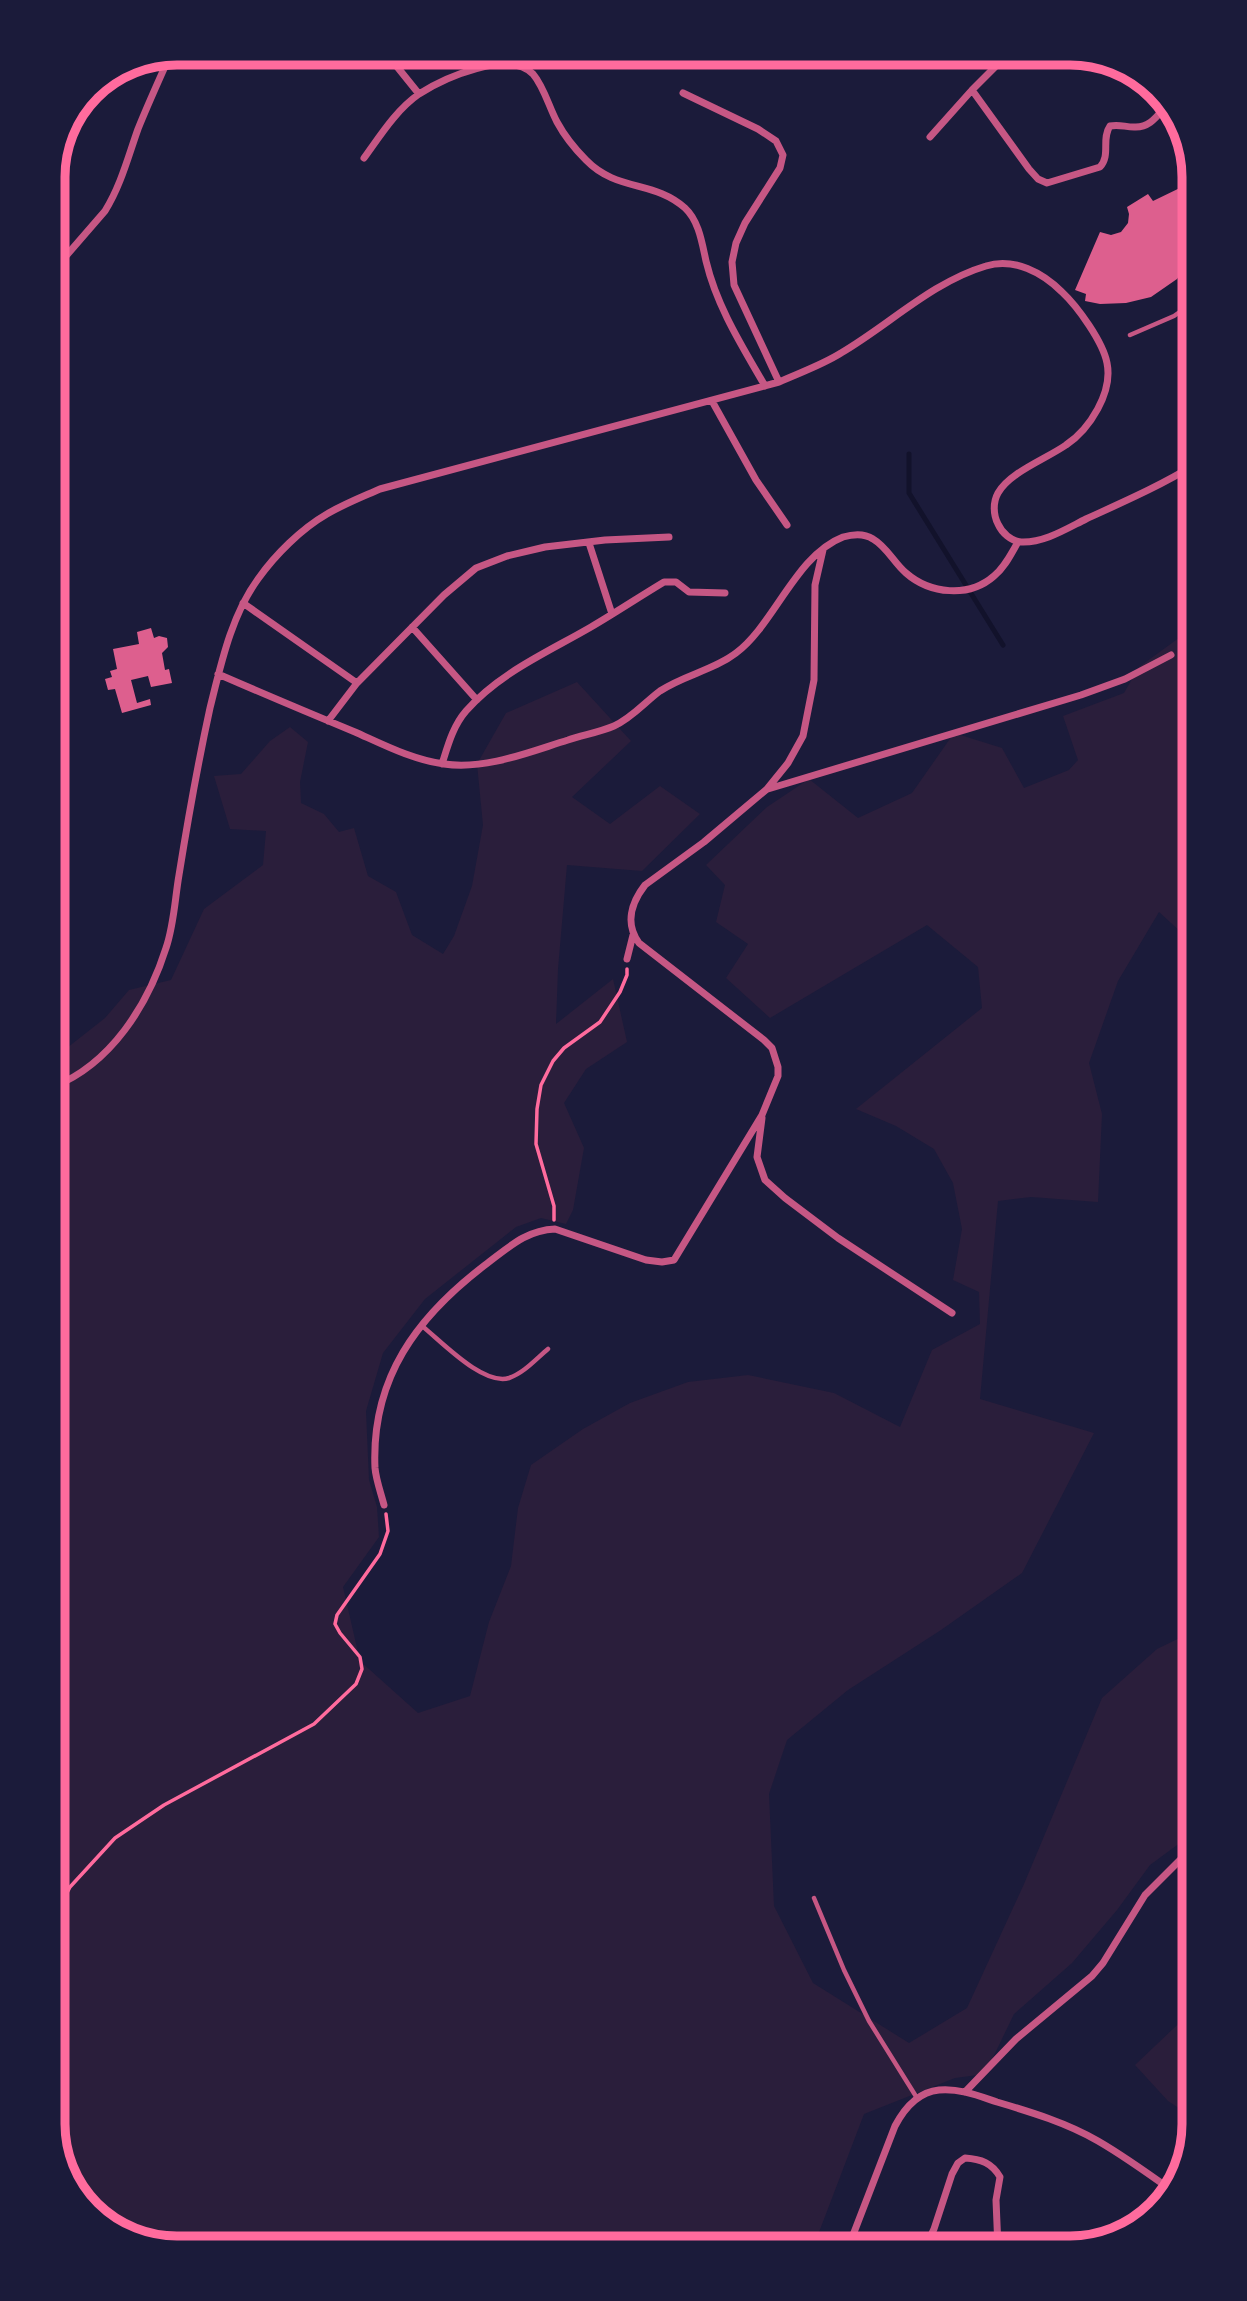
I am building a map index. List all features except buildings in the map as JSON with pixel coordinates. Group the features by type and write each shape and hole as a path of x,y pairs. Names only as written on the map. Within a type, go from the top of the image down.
{"street":[{"path":"400,65 419,94"},
{"path":"363,158 396,116 419,94 490,65"},
{"path":"515,65 523,66 534,75 565,134 598,173 653,190 672,198 687,210 696,224 715,293 765,386"},
{"path":"930,137 997,65"},
{"path":"65,257 105,211 111,200 167,66"},
{"path":"972,90 1029,169 1038,179 1047,183 1100,167 1106,155 1105,135 1110,127 1144,126 1161,112"},
{"path":"683,93 758,129 776,141 783,155 780,168 745,223 736,243 732,262 734,285 779,382"},
{"path":"65,1080 90,1066 111,1048 149,992 167,946 197,764 229,637 243,603 258,579 325,514 380,489 779,382 841,354 941,287 994,264 1016,265 1038,273 1065,294 1105,356 1108,374 1104,396 1080,433 1064,447 1015,475 996,495 994,506 1002,532 1018,542 1034,541 1130,499 1182,472"},
{"path":"712,401 756,480 787,525"},
{"path":"218,674 417,759 458,766 494,762 614,726 670,685 737,653 794,580 835,541 860,534 871,537 880,543 905,573 922,585 955,592 992,578 1005,564 1018,542"},
{"path":"328,721 356,683 444,595 476,568 507,556 545,547 605,540 669,537"},
{"path":"589,543 612,614"},
{"path":"627,959 633,935 630,917 638,894 645,885 741,814 767,789 788,763 803,736 814,680 815,578 823,550"},
{"path":"442,764 451,736 465,712 520,667 664,582 676,582 689,592 725,593"},
{"path":"243,603 356,683"},
{"path":"412,627 477,700"},
{"path":"767,789 1081,695 1125,679 1171,655"},
{"path":"384,1505 375,1470 382,1403 398,1358 422,1325 456,1287 531,1232 540,1229 555,1229 646,1260 674,1260 762,1115 778,1076 772,1048 754,1031 656,957 633,935"},
{"path":"762,1115 757,1157 765,1180 838,1238 952,1313"},
{"path":"965,2092 1016,2039 1091,1976 1145,1895 1182,1859"},
{"path":"853,2236 903,2111 917,2098 938,2090 965,2092 1022,2109 1086,2135 1124,2156 1164,2185"},
{"path":"931,2236 952,2174 957,2163 965,2158 987,2162 995,2168 1000,2177 996,2200 998,2236"}],"lane":[{"path":"1130,335 1182,311"},
{"path":"422,1325 489,1377 506,1379 521,1372 548,1349"},
{"path":"814,1898 869,2021 917,2098"}],"path":[{"path":"555,1229 554,1206 537,1144 537,1109 541,1085 553,1061 564,1048 600,1022 620,992 627,975 627,959"},
{"path":"65,1896 70,1887 115,1838 164,1805 314,1724 356,1684 362,1669 360,1657 335,1624 337,1615 380,1554 388,1531 384,1505"}],"shaded area":[{"path":"1182,636 1182,933 1159,912 1118,981 1089,1063 1102,1114 1098,1202 1031,1197 998,1201 980,1399 1094,1433 1022,1573 941,1630 848,1690 787,1740 769,1794 774,1906 813,1983 909,2043 967,2008 1024,1884 1102,1698 1157,1649 1182,1637 1182,1841 1150,1865 1117,1910 1072,1963 1014,2014 985,2074 955,2078 864,2114 818,2236 169,2236 141,2230 114,2217 92,2198 73,2167 65,2124 65,1050 105,1018 129,990 171,980 204,909 263,865 266,831 230,829 214,776 241,774 270,741 290,727 308,742 300,782 301,803 324,814 339,832 354,828 368,876 396,892 412,935 443,954 454,936 472,886 483,825 477,764 506,713 577,682 631,741 572,797 610,824 660,786 700,814 642,871 567,865 556,1024 613,979 627,1042 586,1069 564,1103 584,1148 573,1210 566,1224 541,1218 516,1227 425,1299 383,1353 366,1411 369,1480 377,1507 379,1537 343,1587 360,1661 418,1713 470,1696 489,1622 511,1566 518,1508 531,1465 583,1429 630,1403 688,1382 748,1375 834,1393 900,1427 932,1350 980,1324 979,1292 953,1280 962,1229 953,1183 934,1149 896,1126 856,1109 982,1008 978,967 927,925 770,1018 726,978 748,944 716,922 725,885 706,865 767,807 809,779 858,818 912,793 954,733 1002,748 1024,788 1069,770 1078,760 1063,716 1124,693 1139,667"},
{"path":"1182,2020 1182,2110 1168,2101 1135,2065"}],"waterway":[{"path":"909,454 909,493 1003,645"}]}
